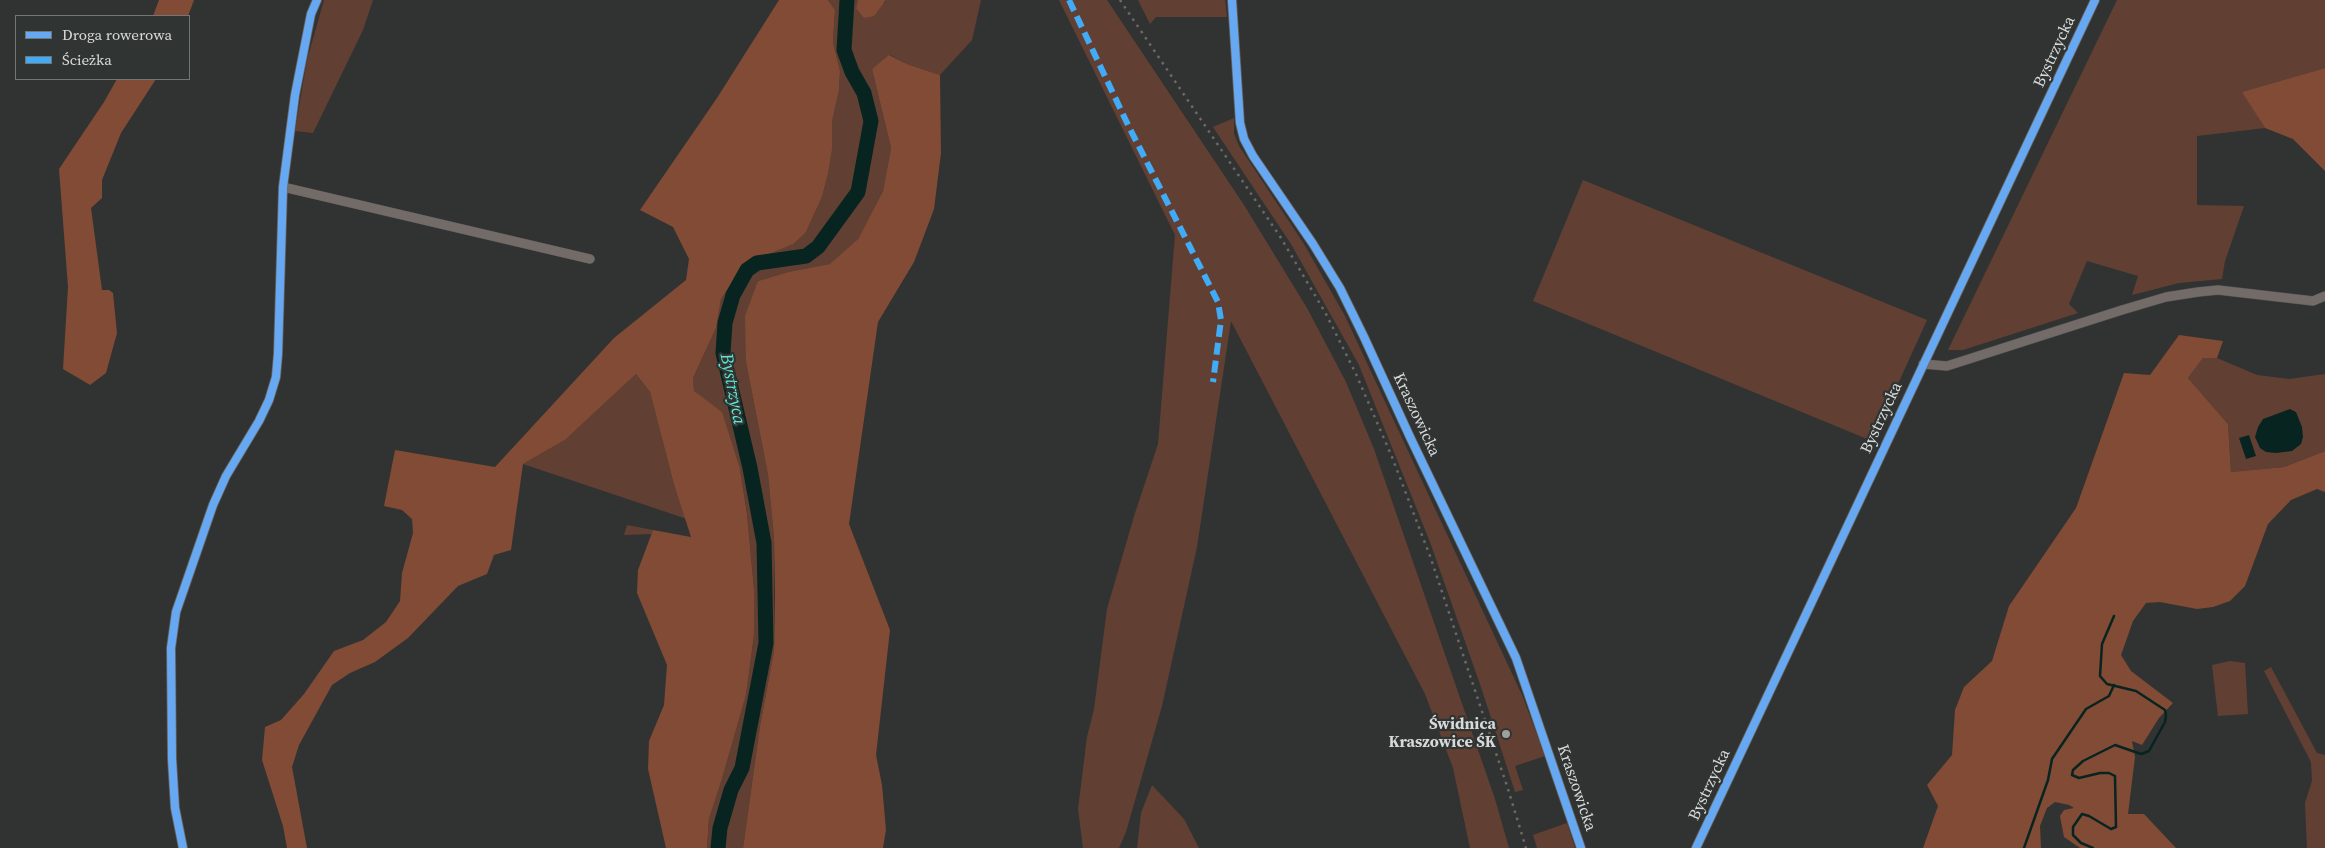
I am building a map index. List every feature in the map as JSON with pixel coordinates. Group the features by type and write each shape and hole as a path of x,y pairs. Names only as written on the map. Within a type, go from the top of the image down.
{"street":[{"path":"183,848 175,808 172,759 171,648 176,612 213,505 226,476 259,421 269,400 276,377 283,187 295,95 305,41 317,0"},
{"name":"Kraszowicka","path":"1232,0 1240,123 1244,138 1253,156 1313,244 1340,288 1364,337 1516,658 1581,848"},
{"name":"Bystrzycka","path":"1696,848 2095,0"},
{"path":"283,187 590,259"},
{"path":"1923,364 1948,366 2116,312 2174,296 2218,290 2313,301 2325,296"}],"shaded area":[{"path":"159,0 194,0 188,15 153,15"},
{"path":"324,0 373,0 363,30 313,133 295,131 307,60"},
{"path":"779,0 828,0 835,10 833,42 840,71 839,90 832,122 832,150 828,174 822,197 806,232 793,244 744,264 721,299 716,328 693,378 694,391 722,412 740,469 747,514 754,589 754,635 746,695 709,819 707,848 666,848 648,769 649,741 664,705 667,665 637,593 638,570 653,530 691,537 673,481 650,392 636,374 565,440 523,464 511,550 494,555 487,574 458,586 408,638 375,662 350,673 332,685 299,745 292,767 307,848 287,848 283,826 262,760 265,727 281,720 304,694 334,651 363,640 386,622 400,601 402,573 413,533 412,519 402,510 384,506 395,450 495,467 614,338 686,280 689,259 673,227 640,210 717,98"},
{"path":"828,0 858,0 856,8 885,3 886,0 981,0 972,40 940,75 907,64 890,55 872,69 891,148 883,191 858,239 831,264 788,272 758,281 746,362 768,475 774,538 774,651 760,726 743,848 707,848 709,819 746,695 754,635 754,589 747,514 740,469 694,391 693,378 716,328 721,299 744,264 806,232 822,197 832,150 832,122 839,90 840,71 833,42 835,10"},
{"path":"858,0 886,0 874,16 864,18 856,8"},
{"path":"1059,0 1107,0 1244,205 1307,308 1346,382 1374,449 1495,799 1509,848 1470,848 1453,768 1425,694 1231,321 1197,547 1162,706 1126,832 1119,848 1083,848 1078,809 1107,609 1135,513 1158,444 1175,235"},
{"path":"1138,0 1225,0 1227,17 1156,17 1150,24"},
{"path":"2117,0 2325,0 2325,68 2243,92 2265,128 2197,136 2197,205 2244,206 2225,261 2222,279 2179,283 2132,295 2138,276 2087,261 2069,304 2078,313 1963,350 1948,350"},
{"path":"889,55 907,64 940,75 941,153 934,209 914,262 878,322 849,524 890,630 876,755 882,785 886,830 883,848 743,848 760,726 774,651 775,596 774,538 768,475 746,362 745,316 758,281 788,272 830,264 858,239 883,191 891,148 872,69"},
{"path":"2325,68 2325,171 2293,139 2265,128 2242,92"},
{"path":"116,80 155,80 121,133 102,180 102,198 91,208 102,290 109,290 113,293 117,333 106,373 90,385 63,369 68,287 59,169"},
{"path":"1234,118 1234,134 1239,146 1304,244 1345,316 1522,695 1545,756 1515,766 1523,790 1515,792 1481,687 1430,542 1359,365 1291,244 1213,127"},
{"path":"1583,180 1927,320 1872,441 1533,301"},
{"path":"2179,335 2223,341 2217,358 2203,358 2188,378 2228,424 2231,472 2284,467 2325,451 2325,492 2317,489 2291,500 2268,524 2245,586 2230,601 2213,607 2197,609 2160,602 2146,603 2133,621 2121,655 2131,671 2173,703 2159,718 2142,745 2132,741 2135,757 2128,814 2144,814 2176,848 2080,848 2064,837 2060,816 2064,810 2074,808 2055,802 2047,808 2040,826 2041,848 1923,848 1938,806 1927,785 1952,755 1955,710 1964,687 1992,661 2009,606 2076,508 2124,373 2150,375"},
{"path":"2203,358 2217,358 2257,375 2289,379 2325,374 2325,451 2284,467 2231,472 2228,424 2188,378"},
{"path":"636,374 650,392 673,481 687,519 523,464 565,440"},
{"path":"2290,409 2296,412 2302,427 2303,437 2301,444 2292,451 2266,452 2260,448 2255,437 2258,427 2263,419"},
{"path":"2249,435 2256,456 2246,459 2239,438"},
{"path":"627,525 653,530 652,534 624,535"},
{"path":"2230,661 2245,663 2248,714 2218,716 2212,665"},
{"path":"2271,667 2317,753 2325,755 2325,848 2307,848 2305,803 2312,781 2311,762 2264,671"},
{"path":"1152,785 1184,819 1199,848 1137,848 1141,813"},
{"path":"1567,823 1575,848 1537,848 1533,835"}],"waterway":[{"name":"Bystrzyca","path":"718,848 720,828 731,790 742,768 766,643 764,543 750,468 723,353 725,323 733,295 747,270 757,263 806,256 818,247 858,192 871,121 864,93 852,72 844,50 847,0"},
{"path":"2093,848 2081,843 2073,835 2073,827 2082,814 2111,829 2116,827 2115,776 2109,773 2100,773 2079,778 2072,775 2073,770 2083,761 2115,745 2141,754 2149,751 2165,722 2166,715 2165,710 2136,691 2107,684 2100,676 2102,644 2114,616"},
{"path":"2024,848 2048,780 2052,759 2086,709 2109,696 2114,685"}],"railway":[{"path":"1120,0 1281,238 1326,314 1356,374 1392,457 1430,556 1526,848"}],"marked path":[{"path":"1069,0 1129,127 1218,302 1221,320 1213,382"}],"cycle path":[{"path":"183,848 175,808 172,759 171,648 176,612 213,505 226,476 259,421 269,400 276,377 283,187 295,95 311,14 317,0"},
{"path":"1232,0 1240,123 1244,139 1253,156 1313,244 1340,288 1364,337 1516,658 1581,848"},
{"path":"1696,848 2095,0"}],"place":[{"name":"Świdnica Kraszowice ŚK","path":"1506,734"}]}
